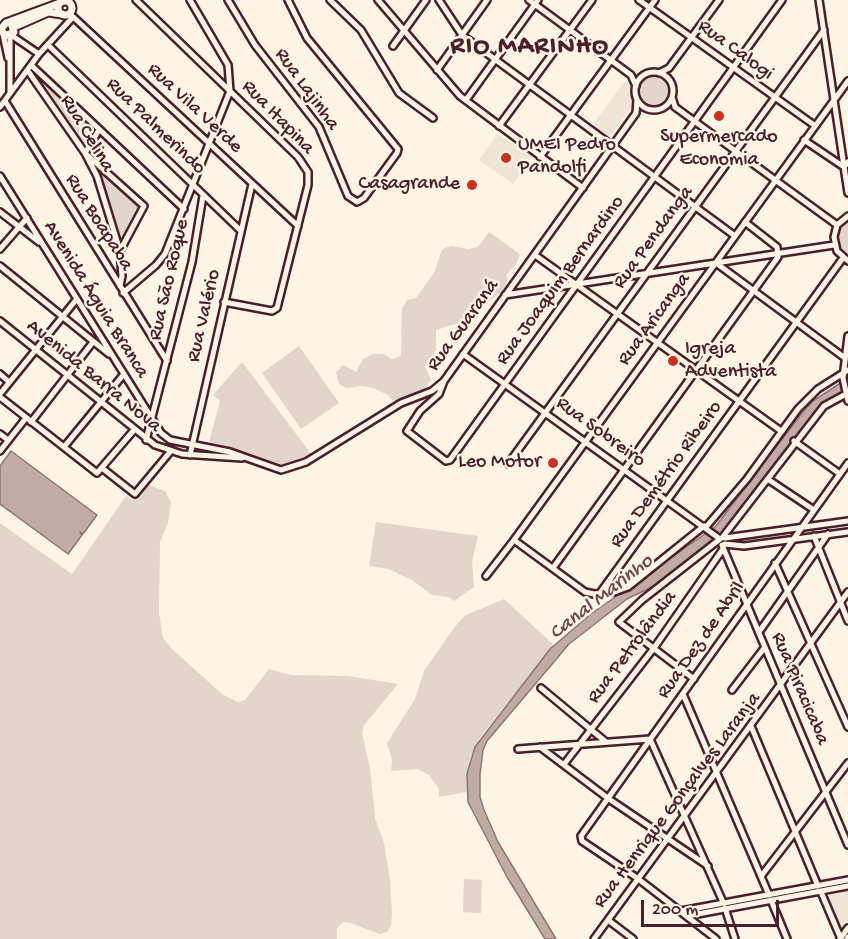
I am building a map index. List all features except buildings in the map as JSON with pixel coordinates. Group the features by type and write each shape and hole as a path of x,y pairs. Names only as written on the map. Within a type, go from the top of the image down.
{"main road":[{"path":"62,1 58,9 70,10"},
{"path":"9,31 62,1 68,1 70,10"},
{"path":"9,31 48,12 70,10"},
{"path":"0,20 9,31"}],"street":[{"name":"Rua Itapina","path":"136,0 306,167 308,185 275,311 224,302"},
{"path":"123,293 165,254 230,91 228,65 192,0"},
{"name":"Rua Lajinha","path":"228,0 255,45 319,127 350,200 357,202 364,198 398,151 307,38 288,0"},
{"path":"330,0 361,30 399,93 433,118"},
{"path":"378,0 437,70 466,100 583,188"},
{"path":"393,46 426,0"},
{"path":"439,0 462,35 495,62 735,236"},
{"path":"437,70 487,0"},
{"path":"499,126 592,0"},
{"name":"Rua Calogi","path":"639,0 814,126"},
{"path":"540,157 655,0"},
{"path":"631,75 659,74 669,68 719,0"},
{"name":"Rua Joaquim Bernardino","path":"444,381 439,394 420,411 406,431 447,461 655,178 782,0"},
{"path":"819,0 846,164 848,194"},
{"path":"466,100 495,62 534,1 631,75 636,86 637,100 650,110"},
{"path":"0,107 48,45 70,10"},
{"name":"Rua Vila Verde","path":"70,10 298,226"},
{"name":"Rua Pendanga","path":"508,464 824,30"},
{"path":"9,31 39,54"},
{"path":"9,31 10,93"},
{"name":"Rua Palmerindo","path":"48,45 241,231"},
{"path":"32,65 184,209"},
{"path":"669,68 668,79 672,88 672,104 677,109 837,225"},
{"name":"Rua Celina","path":"28,71 85,153 97,176 120,251 122,276 120,286"},
{"path":"659,74 668,79"},
{"path":"636,86 643,76"},
{"name":"Rua Aricanga","path":"486,576 848,81"},
{"path":"664,107 672,97"},
{"name":"Rua Guaraná","path":"167,439 230,452 281,470 300,465 401,403 432,391 444,381 635,115 637,100"},
{"name":"Rua Boapaba","path":"5,101 167,361"},
{"path":"635,115 664,107 677,109"},
{"path":"99,130 85,153 144,206 120,251"},
{"path":"804,140 846,164"},
{"name":"Avenida Águia Branca","path":"0,176 76,300 153,421 167,439"},
{"name":"Rua Valério","path":"190,455 252,183"},
{"name":"Rua São Roque","path":"146,440 153,421 192,261 203,196"},
{"path":"0,212 43,245"},
{"path":"846,259 834,245 837,225 848,216"},
{"path":"0,249 27,218"},
{"path":"553,568 779,254 777,247 745,222"},
{"path":"506,296 834,245"},
{"path":"535,255 781,431"},
{"name":"Rua Demétrio Ribeiro","path":"600,593 797,322 846,259"},
{"path":"716,263 845,358"},
{"path":"0,266 113,356"},
{"path":"122,276 128,281 136,282"},
{"path":"76,300 0,396 64,447 135,494 170,452"},
{"name":"Avenida Barra Nova","path":"0,321 146,440 170,452"},
{"path":"848,336 845,358 848,401"},
{"path":"0,451 68,376 93,342"},
{"name":"Rua Sobreiro","path":"463,354 668,500 721,542"},
{"path":"0,374 9,382"},
{"path":"64,447 124,374"},
{"path":"514,540 587,593 625,589 706,528 747,479 781,431 811,395 845,374"},
{"path":"694,679 619,622 642,600 730,534 794,441 824,406 846,393"},
{"path":"99,470 134,430"},
{"path":"0,434 8,440"},
{"path":"160,448 167,439"},
{"path":"794,441 840,474"},
{"name":"Rua Guaraná","path":"170,452 255,461"},
{"name":"Rua Dez de Abril","path":"638,878 582,841 581,836 848,463"},
{"path":"769,480 814,510"},
{"path":"730,534 848,521"},
{"path":"721,542 738,546 848,532"},
{"path":"759,632 828,534"},
{"path":"814,536 848,621"},
{"name":"Rua Piracicaba","path":"721,542 848,845"},
{"name":"Rua Petrolândia","path":"565,764 654,648 721,542"},
{"path":"772,542 779,546 782,554"},
{"path":"775,563 848,727"},
{"name":"Rua Henrique Gonçalves Laranja","path":"594,939 848,592"},
{"path":"732,690 765,647"},
{"path":"540,688 592,728 606,742"},
{"path":"683,694 762,875 787,939"},
{"path":"751,726 819,889 843,938"},
{"path":"518,750 650,739 709,867 735,939"},
{"path":"540,747 609,799 709,867"},
{"path":"762,875 848,762"},
{"path":"638,878 716,939"},
{"path":"819,889 848,880"},
{"path":"681,911 848,886"},
{"path":"687,916 724,905"},
{"path":"608,920 633,939"},
{"path":"843,938 848,928"}],"shaded area":[{"path":"32,72 95,131 86,144 80,143"},
{"path":"653,77 664,81 668,92 664,103 653,107 642,103 638,92 642,81"},
{"path":"626,80 629,83 633,105 608,139 591,127"},
{"name":"UMEI Pedro Pandolfi","path":"497,134 533,156 513,184 479,160"},
{"path":"97,166 139,206 123,239 121,239"},
{"path":"848,220 848,256 840,248 838,239 841,227"},
{"path":"489,232 520,254 516,264 506,275 508,279 504,289 483,306 475,318 436,330 436,350 425,366 431,380 423,391 393,401 388,395 373,388 362,386 347,388 339,384 336,372 343,365 356,372 363,359 373,354 383,354 392,359 401,356 402,309 407,300 416,298 434,273 442,249 451,246 468,249 478,247"},
{"path":"299,346 339,403 301,429 262,373"},
{"path":"242,362 312,455 307,459 283,465 209,442 220,401 213,395"},
{"path":"848,378 848,390 823,404 809,420 731,526 658,584 627,599 569,644 487,741 483,750 480,774 480,797 498,842 556,939 545,939 507,877 468,802 467,774 475,747 550,649 591,614 716,526 802,413 813,401"},
{"path":"11,451 97,515 83,534 80,532 82,535 68,554 0,504 0,466"},
{"path":"147,484 165,491 171,502 168,523 160,542 159,613 163,638 222,694 238,702 245,700 269,669 291,675 348,676 398,684 364,725 362,733 370,768 375,818 384,843 390,879 392,912 391,925 387,932 379,934 343,922 337,928 337,939 0,939 0,523 72,574 126,496 133,500"},
{"path":"376,522 478,536 472,562 474,587 454,601 448,597 432,595 412,580 388,569 369,566"},
{"path":"504,599 554,645 481,736 470,759 467,792 439,797 439,789 429,775 417,769 391,771 392,760 387,743 415,699 424,671 454,628 464,616"},
{"path":"464,879 482,880 481,913 463,912"},
{"path":"848,891 848,939 835,939 842,929 827,896"}],"place":[{"name":"Supermercado Economia","path":"719,116"},
{"name":"UMEI Pedro Pandolfi","path":"506,158"},
{"name":"Casagrande","path":"472,185"},
{"name":"Igreja Adventista","path":"673,361"},
{"name":"Leo Motor","path":"553,463"}],"district":[{"name":"RIO MARINHO","path":"530,48"}],"water label":[{"name":"Canal Marinho","path":"602,598"}]}
